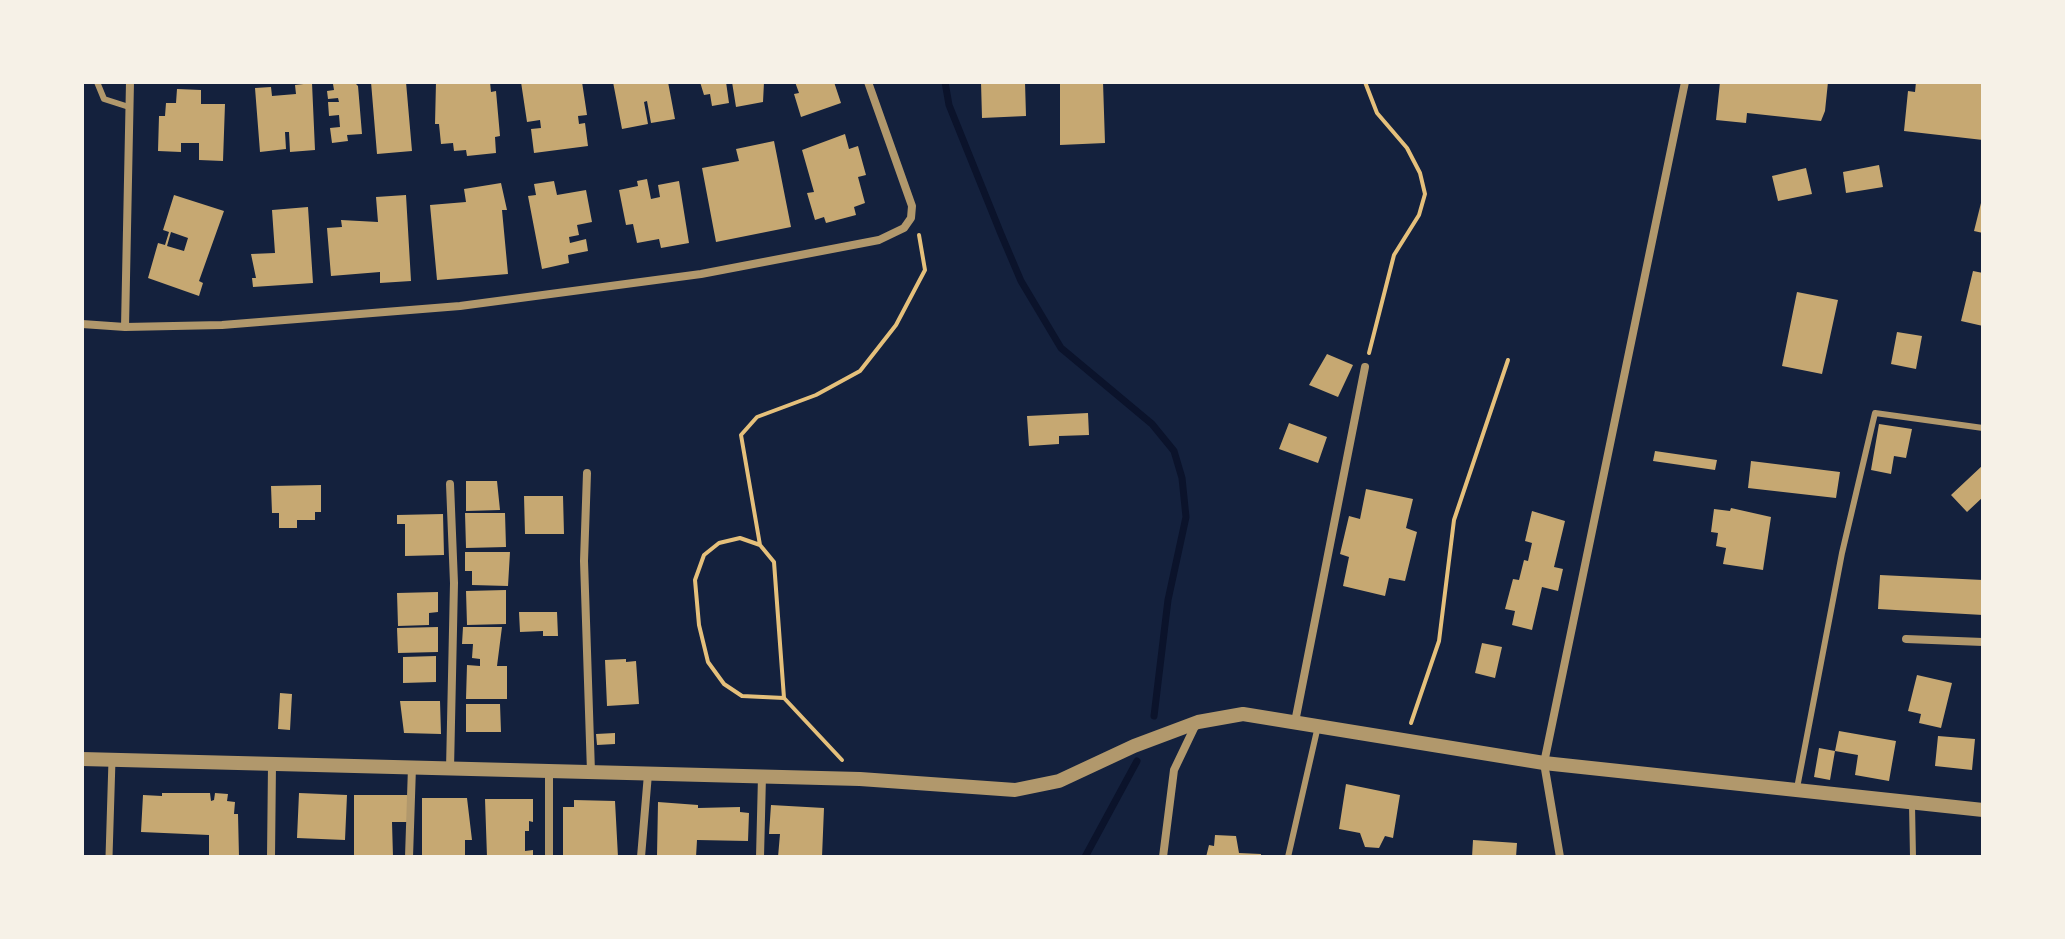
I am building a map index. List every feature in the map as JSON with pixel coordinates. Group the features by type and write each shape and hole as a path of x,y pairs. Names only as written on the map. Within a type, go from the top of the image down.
{"street":[{"path":"125,327 130,82"},
{"path":"82,324 125,327 222,325 460,306 671,278 879,240 904,228 911,218 909,192 868,82"},
{"path":"1560,857 1544,763 1685,82"},
{"path":"1295,722 1365,367"},
{"path":"587,473 584,561 591,772"},
{"path":"450,484 454,583 450,769"},
{"path":"1906,639 1983,642"},
{"path":"82,759 860,779 1015,790 1043,787 1198,722 1243,714 1544,763 1912,805 1983,810"},
{"path":"1163,857 1174,770 1190,731 1198,722"},
{"path":"109,857 112,760"},
{"path":"271,857 272,764"},
{"path":"409,857 412,767"},
{"path":"549,771 549,857"},
{"path":"641,857 648,774"},
{"path":"760,857 762,776"}],"lane":[{"path":"97,82 104,99 129,107"},
{"path":"1796,791 1842,553 1875,413 1983,428"},
{"path":"1288,857 1318,726"},
{"path":"1912,805 1913,857"}],"path":[{"path":"1365,82 1377,113 1407,148 1420,173 1425,194 1419,215 1394,255 1365,367"},
{"path":"860,779 784,698 774,562 760,545 741,435 757,417 816,395 860,371 896,325 925,270 922,243 911,218"},
{"path":"1405,740 1439,641 1454,520 1508,360"},
{"path":"760,545 740,538 719,543 704,555 695,580 699,625 708,662 724,684 742,696 784,698"}],"building":[{"path":"354,82 358,86 362,134 347,135 348,141 332,143 330,128 340,127 339,115 329,116 328,102 339,102 338,98 328,99 327,91 334,90 333,84"},
{"path":"371,82 406,82 412,151 377,154"},
{"path":"436,82 490,82 491,92 496,91 500,136 495,137 496,153 467,156 466,150 454,151 453,143 441,144 439,124 435,124"},
{"path":"521,82 582,82 587,115 578,116 579,124 585,123 588,146 534,153 531,129 541,128 540,120 527,122"},
{"path":"613,82 668,82 675,119 651,123 647,101 644,102 648,124 622,129"},
{"path":"700,82 726,82 729,103 712,106 710,94 704,95"},
{"path":"732,82 764,82 763,102 736,107"},
{"path":"795,82 834,82 841,103 801,117 794,94 799,93"},
{"path":"981,82 1025,82 1026,116 982,118"},
{"path":"1060,82 1103,82 1105,143 1060,145"},
{"path":"1720,82 1828,82 1825,111 1821,121 1747,113 1746,123 1716,120"},
{"path":"1916,82 1983,82 1983,140 1904,131 1908,91 1915,92"},
{"path":"312,83 315,150 290,152 289,132 285,132 286,149 260,152 255,88 271,87 272,96 296,94 295,85"},
{"path":"177,89 201,90 201,104 225,104 223,161 199,160 199,143 181,143 181,152 158,151 159,116 165,116 166,103 176,103"},
{"path":"845,134 849,149 858,146 866,175 858,177 865,203 854,207 856,215 826,223 824,217 815,220 807,193 814,192 802,150"},
{"path":"774,141 791,227 716,242 702,168 739,161 736,149"},
{"path":"1879,165 1883,187 1846,193 1843,172"},
{"path":"1806,168 1812,194 1778,201 1772,176"},
{"path":"647,179 651,199 660,197 658,185 679,181 689,243 661,248 659,239 637,243 633,224 626,225 619,190 638,186 637,181"},
{"path":"554,181 557,195 586,190 592,222 577,225 579,235 569,237 570,243 586,239 588,251 568,255 569,263 542,269 528,196 536,195 534,184"},
{"path":"501,183 507,210 502,210 508,274 437,280 430,205 466,202 464,189"},
{"path":"174,195 224,211 199,281 203,283 199,296 148,278 158,243 165,245 169,232 163,230","holes":["171,232 188,238 184,251 167,246"]},
{"path":"406,195 411,281 380,283 380,272 331,276 327,228 342,227 341,220 378,222 376,197"},
{"path":"1983,195 1983,233 1974,231"},
{"path":"308,207 313,283 253,287 252,278 256,278 251,254 275,253 272,210"},
{"path":"1973,271 1983,273 1983,326 1961,321"},
{"path":"1797,292 1838,300 1822,374 1782,366"},
{"path":"1897,332 1922,336 1916,369 1891,364"},
{"path":"1327,354 1353,365 1338,397 1309,385"},
{"path":"1088,413 1089,435 1059,436 1059,444 1029,446 1027,416"},
{"path":"1289,423 1327,437 1318,463 1279,449"},
{"path":"1879,424 1912,429 1906,458 1894,456 1891,474 1871,470"},
{"path":"1655,451 1717,460 1715,470 1653,461"},
{"path":"1751,461 1840,472 1836,498 1748,488"},
{"path":"1983,465 1983,497 1967,512 1951,495"},
{"path":"466,481 497,481 500,510 466,511"},
{"path":"321,485 321,512 315,512 315,520 297,520 297,528 279,528 279,513 272,513 271,486"},
{"path":"1366,489 1413,499 1406,528 1417,532 1405,581 1389,578 1385,596 1343,586 1349,557 1340,554 1349,516 1360,519"},
{"path":"524,496 563,496 564,534 525,534"},
{"path":"1731,508 1771,517 1763,570 1723,564 1726,548 1716,546 1718,533 1711,532 1714,509 1730,511"},
{"path":"1532,511 1565,521 1554,567 1563,569 1558,591 1542,587 1532,630 1512,625 1515,611 1505,609 1513,579 1519,580 1524,560 1528,561 1532,543 1525,541"},
{"path":"465,513 505,513 506,547 466,548"},
{"path":"443,514 444,555 405,556 405,524 397,524 397,515"},
{"path":"465,552 510,552 508,586 472,585 472,571 465,571"},
{"path":"1880,575 1983,580 1983,615 1878,609"},
{"path":"506,590 506,624 467,625 466,591"},
{"path":"438,592 438,612 429,613 429,625 398,626 397,593"},
{"path":"519,612 557,612 558,636 543,636 543,631 520,632"},
{"path":"438,627 438,652 398,653 397,628"},
{"path":"463,627 502,627 497,666 507,666 507,699 466,699 467,665 480,666 480,659 472,658 473,644 462,644"},
{"path":"1482,643 1502,647 1495,678 1475,673"},
{"path":"436,656 436,682 403,683 403,657"},
{"path":"626,659 626,662 636,661 639,704 607,706 605,660"},
{"path":"1917,675 1952,683 1941,728 1919,723 1921,714 1908,711"},
{"path":"280,693 292,694 290,730 278,729"},
{"path":"400,701 440,701 441,734 404,733"},
{"path":"466,704 500,704 501,732 466,732"},
{"path":"1839,731 1896,741 1889,781 1855,775 1858,755 1835,751"},
{"path":"615,733 615,744 597,745 596,734"},
{"path":"1938,736 1975,739 1972,770 1935,766"},
{"path":"1819,748 1835,751 1830,780 1814,777"},
{"path":"1346,784 1400,795 1393,838 1385,836 1379,848 1365,847 1360,833 1339,829"},
{"path":"162,793 210,793 211,801 215,793 228,794 227,801 235,802 234,814 238,814 239,857 209,857 209,835 141,832 143,795 162,796"},
{"path":"299,793 347,795 345,840 297,838"},
{"path":"354,795 407,795 407,822 392,822 393,857 354,857"},
{"path":"422,798 467,798 472,840 465,840 465,857 422,857"},
{"path":"485,799 533,799 533,822 529,821 529,831 525,831 525,851 533,850 533,857 487,857"},
{"path":"574,800 615,801 618,857 563,857 563,807 574,807"},
{"path":"658,802 698,805 698,808 740,807 740,812 749,813 748,841 697,840 696,857 657,856"},
{"path":"771,805 824,808 822,857 778,857 780,834 769,834"},
{"path":"1215,835 1236,836 1239,853 1261,854 1261,857 1206,857 1209,845 1214,846"},
{"path":"1473,840 1517,843 1516,857 1472,857"}],"waterway":[{"path":"945,82 949,105 1021,281 1061,348 1152,424 1174,451 1182,478 1186,517 1168,600 1154,716"},
{"path":"1085,857 1137,761"}]}
